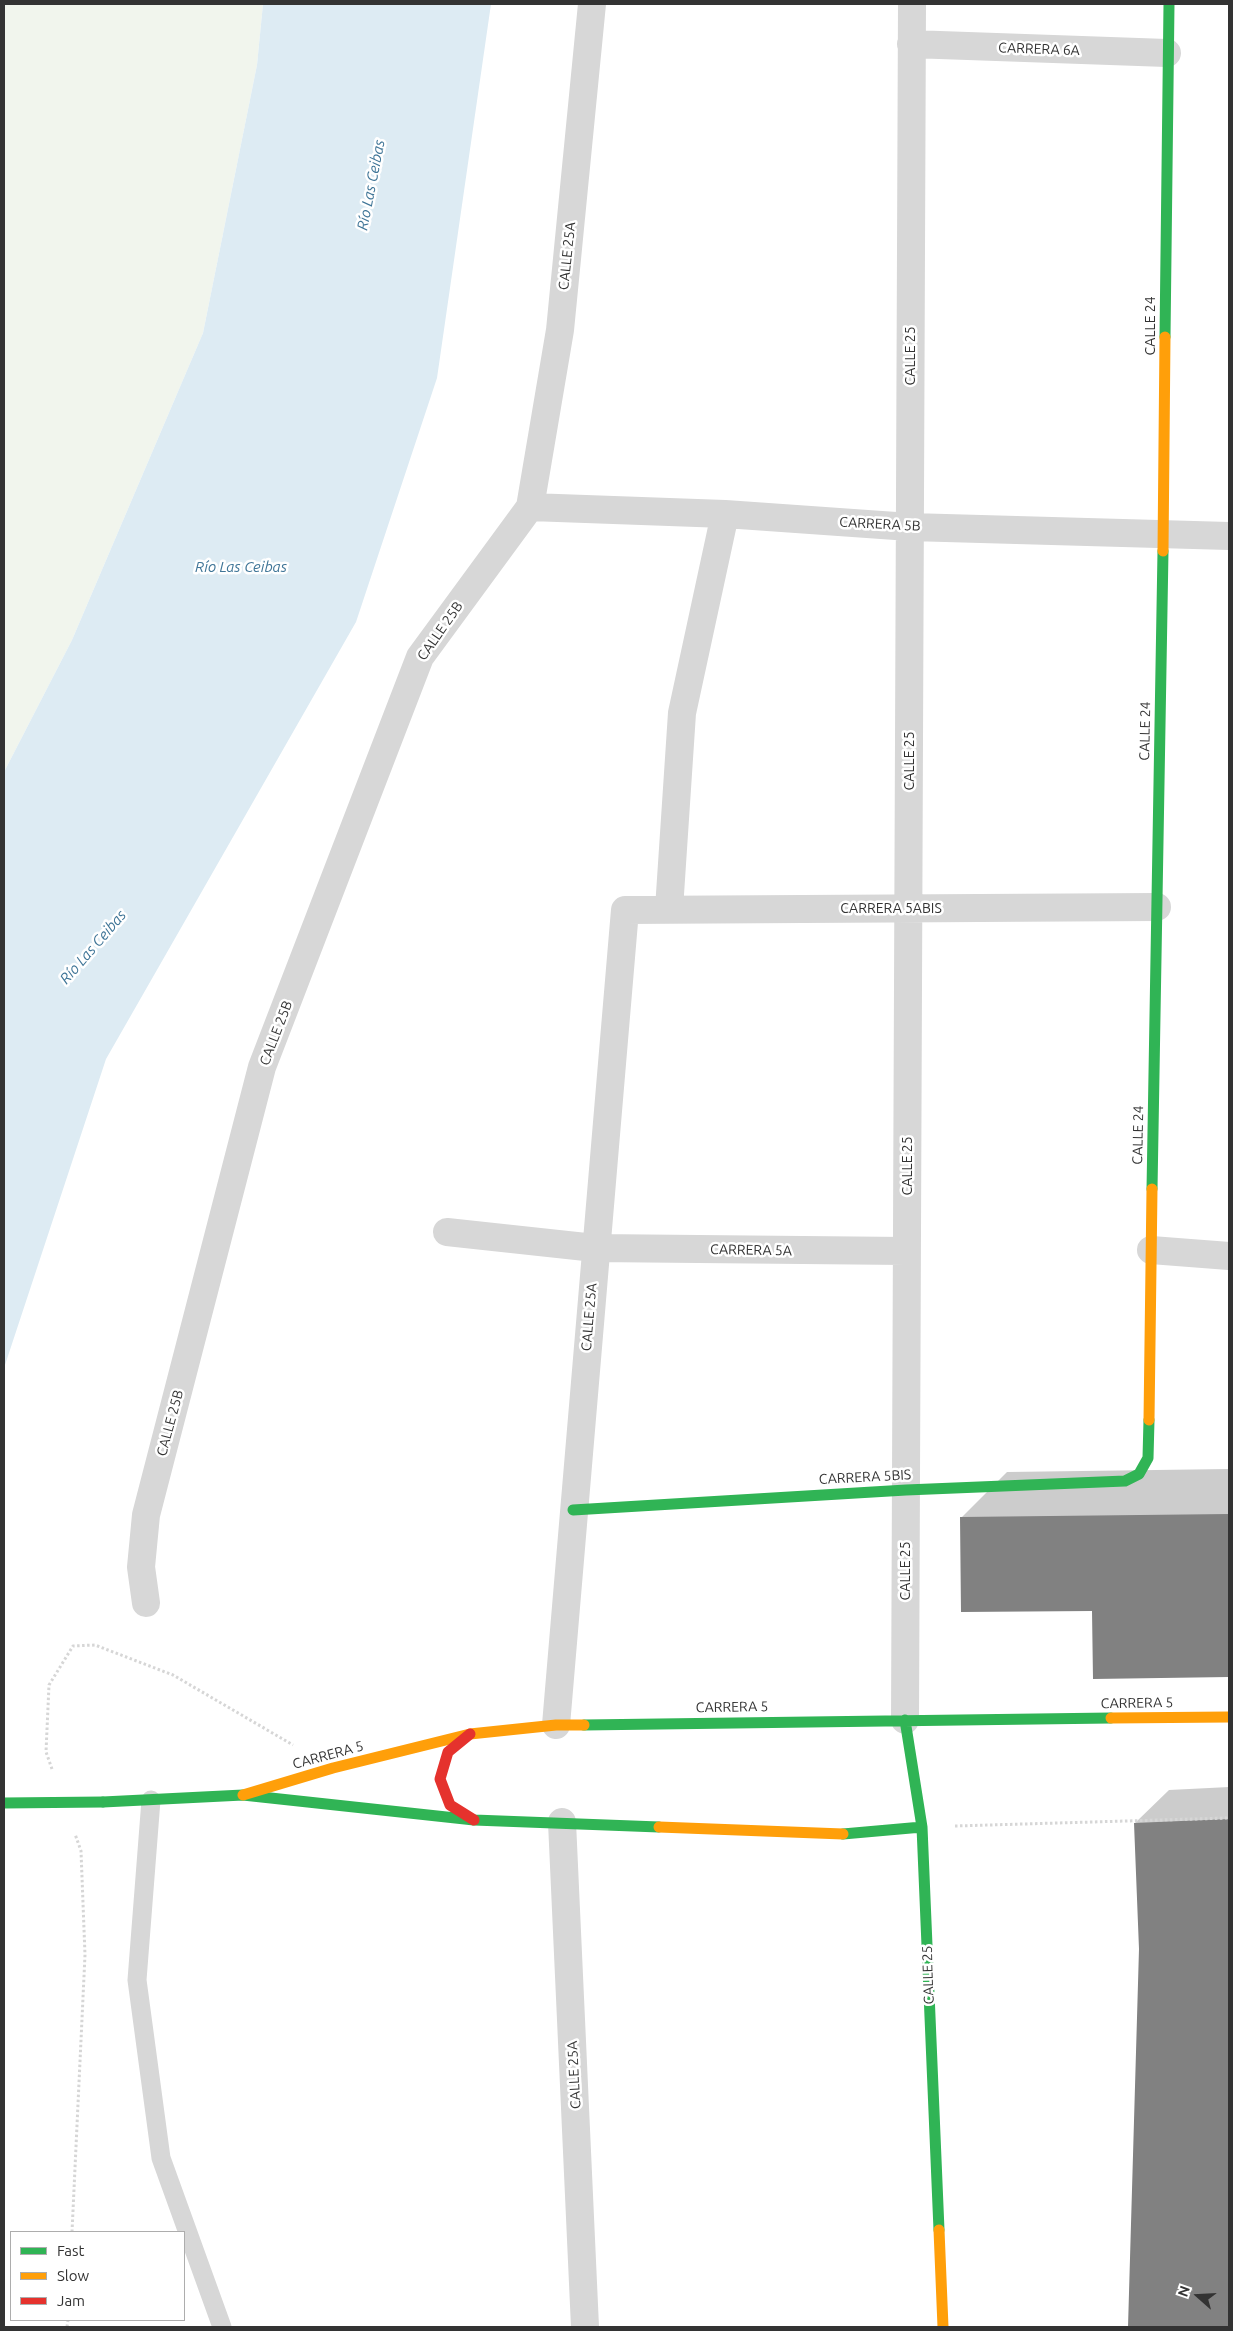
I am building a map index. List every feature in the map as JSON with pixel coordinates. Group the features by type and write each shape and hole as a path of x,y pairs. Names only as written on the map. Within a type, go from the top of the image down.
{"street":[{"name":"CALLE 25A","path":"530,507 560,330 592,4"},
{"name":"CALLE 25","path":"912,4 905,1720 922,1827 943,2327"},
{"name":"CALLE 24","path":"1148,1458 1163,534 1169,4"},
{"name":"CARRERA 6A","path":"911,44 1167,53"},
{"name":"CARRERA 5B","path":"530,507 725,514 910,527 1229,536"},
{"name":"CALLE 25B","path":"146,1603 141,1567 146,1514 262,1067 420,657 530,507"},
{"path":"669,909 682,713 725,514"},
{"name":"CARRERA 5ABIS","path":"625,910 1157,907"},
{"name":"CALLE 25A","path":"556,1724 625,910"},
{"name":"CARRERA 5A","path":"447,1232 595,1248 906,1251"},
{"path":"1151,1250 1229,1256"},
{"name":"CARRERA 5BIS","path":"573,1510 906,1490 1125,1481 1139,1474 1148,1458"},
{"name":"CARRERA 5","path":"244,1795 333,1768 470,1734 556,1724 1229,1717"},
{"path":"470,1734 448,1752 440,1779 450,1805 474,1820"},
{"name":"CARRERA 5","path":"4,1803 103,1802 244,1795 474,1820 852,1834 922,1827"},
{"name":"CALLE 25A","path":"562,1822 585,2327"}],"lane":[{"path":"152,1800 137,1980 161,2158 222,2327"}],"path":[{"path":"922,1827 1229,1818"}],"shaded area":[{"path":"4,4 263,4 257,65 203,333 72,640 4,772"}],"water":[{"name":"Río Las Ceibas","path":"263,4 491,4 437,378 356,622 106,1059 4,1368 4,772 72,640 203,333 257,65"}],"building":[{"path":"1229,1514 1229,1677 1093,1679 1092,1611 961,1612 960,1517"},
{"path":"1229,1819 1229,2327 1128,2327 1139,1949 1134,1823"}],"traffic: fast":[{"path":"1165,337 1169,4"},
{"path":"1152,1189 1163,551"},
{"path":"573,1510 906,1490 1125,1481 1139,1474 1148,1458 1149,1420"},
{"path":"584,1725 1111,1718"},
{"path":"905,1720 922,1827 939,2230"},
{"path":"103,1802 243,1795 474,1820 659,1827"},
{"path":"4,1803 103,1802"},
{"path":"843,1834 922,1827"}],"traffic: slow":[{"path":"1163,551 1165,337"},
{"path":"1149,1420 1152,1189"},
{"path":"1111,1718 1229,1717"},
{"path":"243,1795 333,1768 470,1734 556,1725 584,1725"},
{"path":"659,1827 843,1834"},
{"path":"939,2230 943,2327"}],"traffic: jam":[{"path":"470,1734 448,1752 440,1779 450,1805 474,1820"}]}
